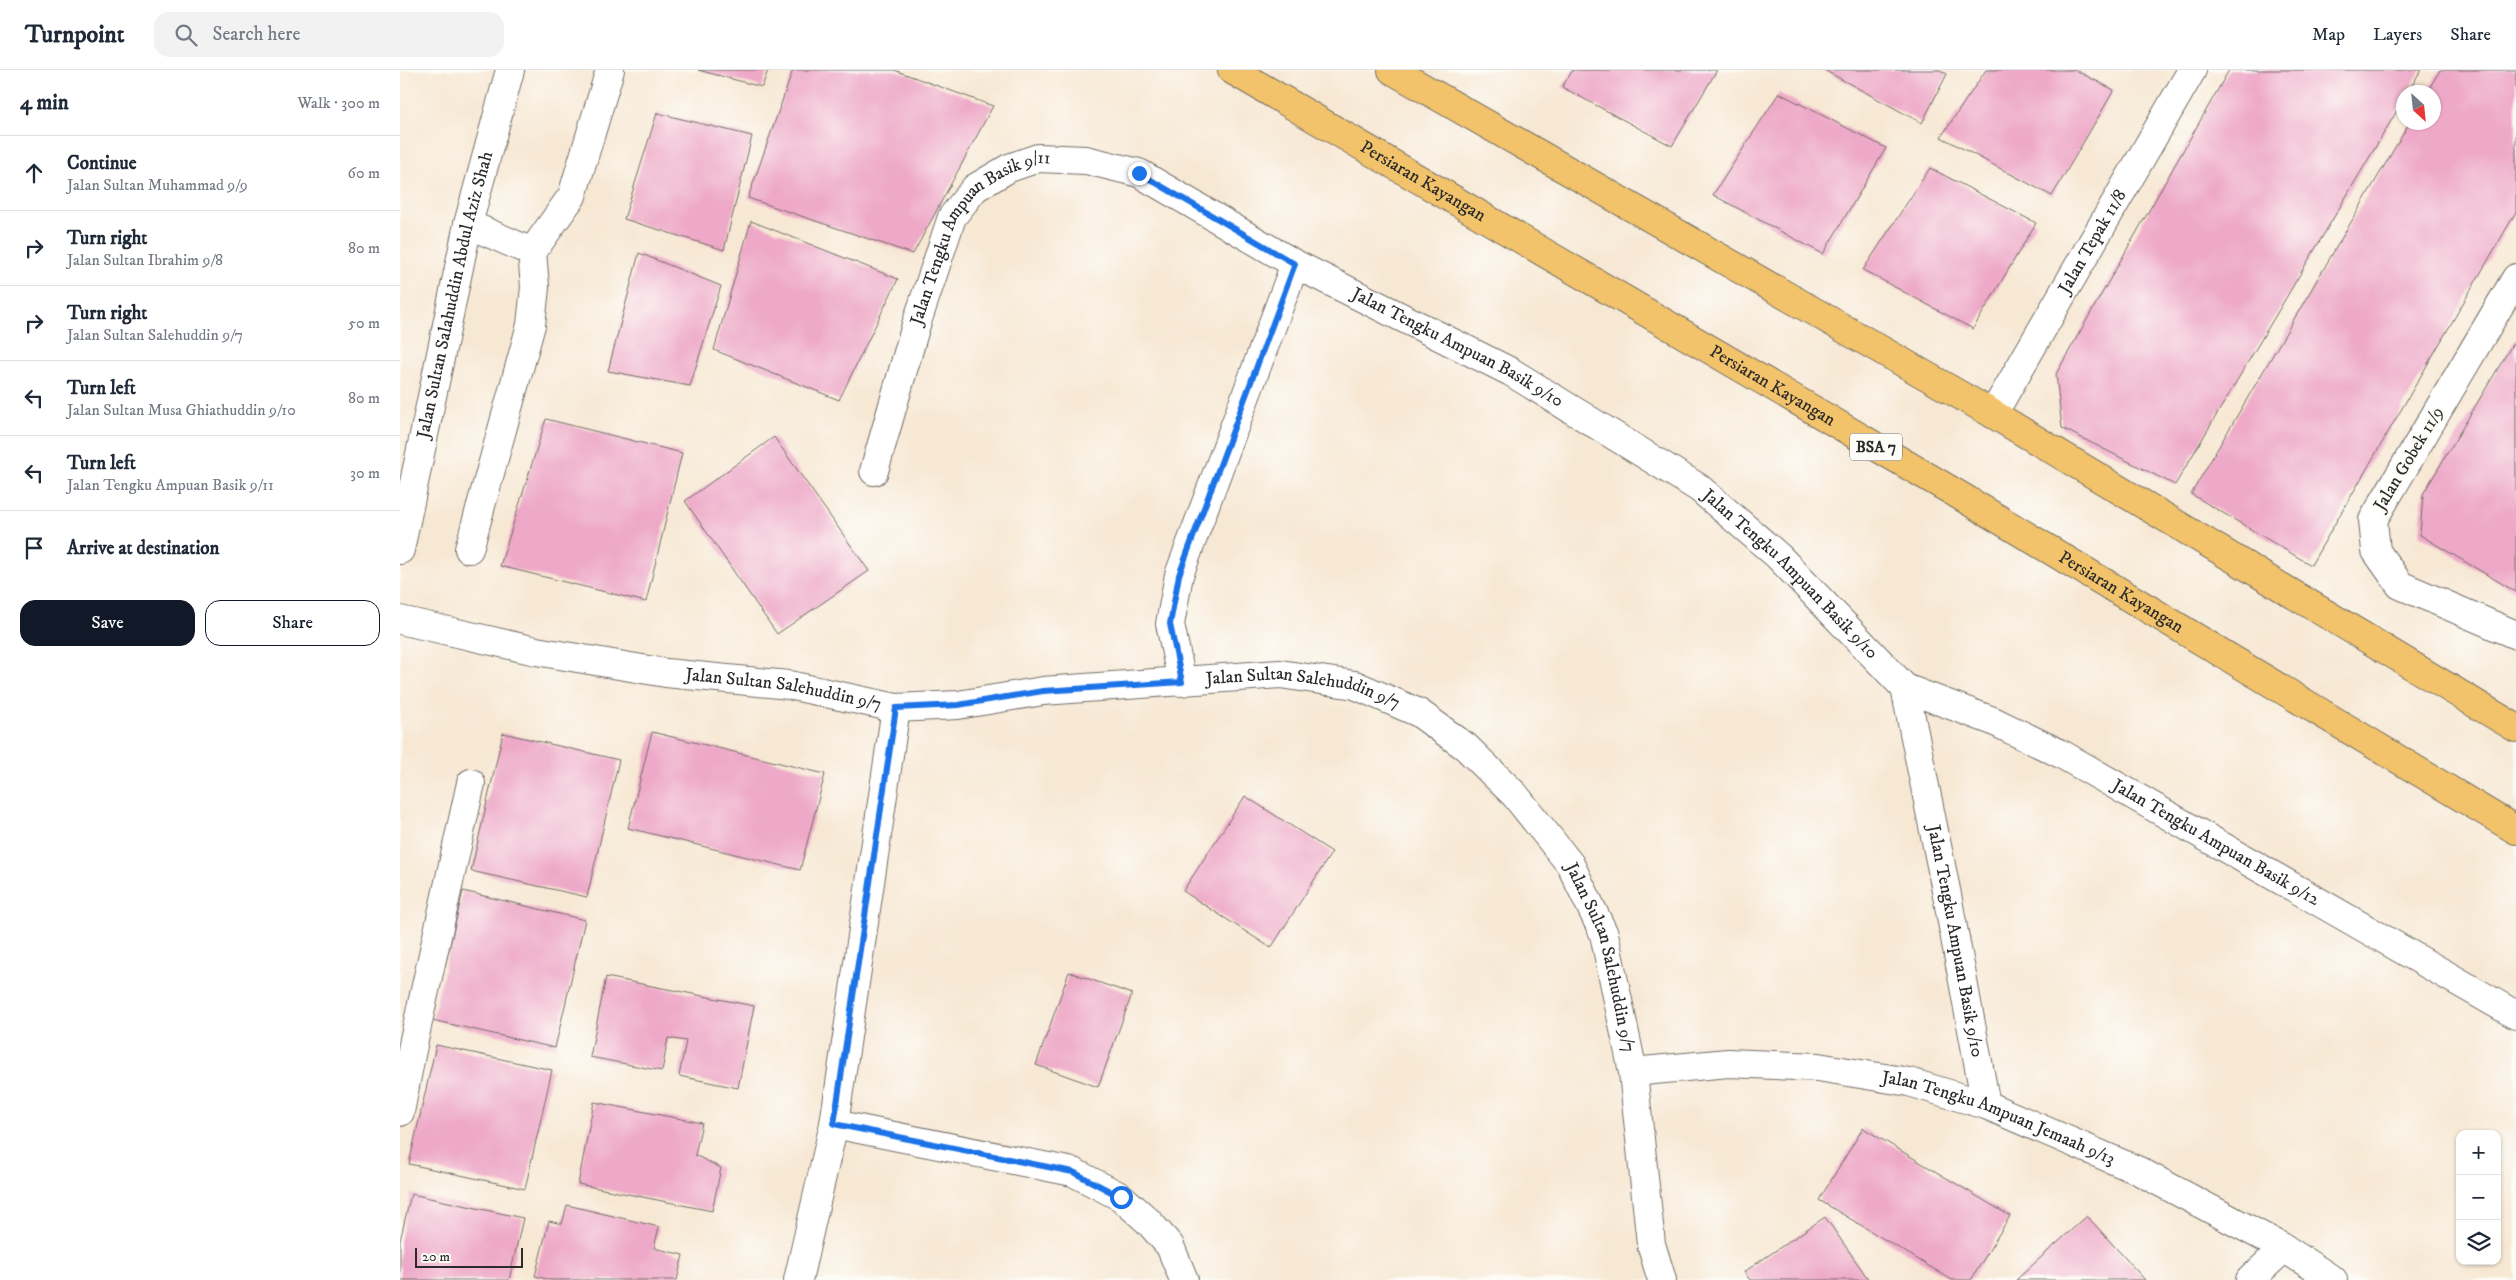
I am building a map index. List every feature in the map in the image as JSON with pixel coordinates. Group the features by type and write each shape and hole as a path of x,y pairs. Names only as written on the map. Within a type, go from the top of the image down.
{"main road":[{"name":"Persiaran Kayangan","path":"1232,70 1957,494 2516,830"},
{"path":"1392,70 1993,414 2516,728"}],"street":[{"name":"Jalan Sultan Salahuddin Abdul Aziz Shah","path":"400,550 468,224 510,70"},
{"path":"469,549 531,325 535,287 532,252 572,196 610,70"},
{"name":"Jalan Tepak 11/8","path":"1993,414 2192,70"},
{"name":"Jalan Tengku Ampuan Basik 9/11","path":"874,471 916,325 952,217 975,188 1009,168 1038,158 1048,158 1086,160 1139,173 1295,264"},
{"path":"468,224 532,252"},
{"path":"1182,682 1170,624 1179,575 1295,264"},
{"name":"Jalan Tengku Ampuan Basik 9/10","path":"1295,264 1511,372 1699,488 1778,556 1905,688 1947,895 1986,1105"},
{"name":"Jalan Gobek 11/9","path":"2516,278 2373,520 2376,551 2400,585 2516,635"},
{"name":"Jalan Sultan Salehuddin 9/7","path":"400,620 536,651 666,672 789,685 896,708 958,705 1043,691 1280,674 1355,686 1419,713 1466,747 1514,795 1570,864 1604,934 1633,1072 1651,1244 1662,1280"},
{"name":"Jalan Tengku Ampuan Basik 9/12","path":"1905,688 1993,721 2063,755 2516,1015"},
{"path":"798,1280 834,1124 896,708"},
{"path":"400,1112 407,1038 471,784"},
{"name":"Jalan Tengku Ampuan Jemaah 9/13","path":"1633,1072 1728,1063 1818,1067 1909,1082 1986,1105 2139,1171 2284,1248 2333,1280"},
{"path":"834,1124 1073,1172 1121,1197 1148,1221 1170,1246 1184,1280"},
{"path":"2250,1280 2284,1248"}],"building":[{"path":"698,70 768,70 762,87"},
{"path":"793,70 894,70 993,106 913,254 748,198"},
{"path":"1573,70 1717,70 1672,146 1562,87"},
{"path":"1824,70 1940,70 1947,74 1922,123"},
{"path":"1986,70 2075,70 2114,90 2052,196 1941,137"},
{"path":"2229,70 2421,70 2412,85 2396,85 2396,112 2175,485 2062,428 2056,374"},
{"path":"2440,70 2516,70 2516,212 2311,565 2191,494 2405,130 2441,130 2441,85 2431,85"},
{"path":"1779,93 1886,148 1823,254 1713,195"},
{"path":"657,113 752,136 724,250 624,219"},
{"path":"1930,168 2036,223 1973,329 1863,270"},
{"path":"751,221 898,279 839,400 714,350"},
{"path":"639,253 721,286 690,386 608,371"},
{"path":"2516,338 2516,592 2420,535 2423,494"},
{"path":"546,419 682,453 646,602 500,566"},
{"path":"774,437 869,571 777,634 685,501"},
{"path":"652,732 825,774 800,870 628,828"},
{"path":"503,733 619,760 587,897 471,871"},
{"path":"1245,796 1332,852 1271,948 1183,891"},
{"path":"463,891 585,920 555,1048 432,1020"},
{"path":"1069,972 1132,994 1098,1087 1036,1065"},
{"path":"606,977 754,1006 738,1088 679,1076 686,1041 668,1038 662,1071 590,1057"},
{"path":"436,1045 552,1070 525,1189 409,1164"},
{"path":"594,1102 702,1123 695,1155 721,1168 712,1211 578,1184"},
{"path":"1863,1128 2010,1216 1971,1280 1952,1280 1819,1200"},
{"path":"411,1194 523,1218 509,1280 400,1280 400,1241"},
{"path":"567,1205 659,1227 654,1248 683,1255 677,1280 551,1280 535,1276 549,1221 562,1224"},
{"path":"2087,1216 2145,1280 2016,1280"},
{"path":"1825,1217 1869,1280 1750,1280 1744,1272"}],"route":[{"path":"1121,1197 1073,1172 834,1124 896,708 958,705 1043,691 1182,682 1170,624 1179,575 1295,264 1139,173"}]}
